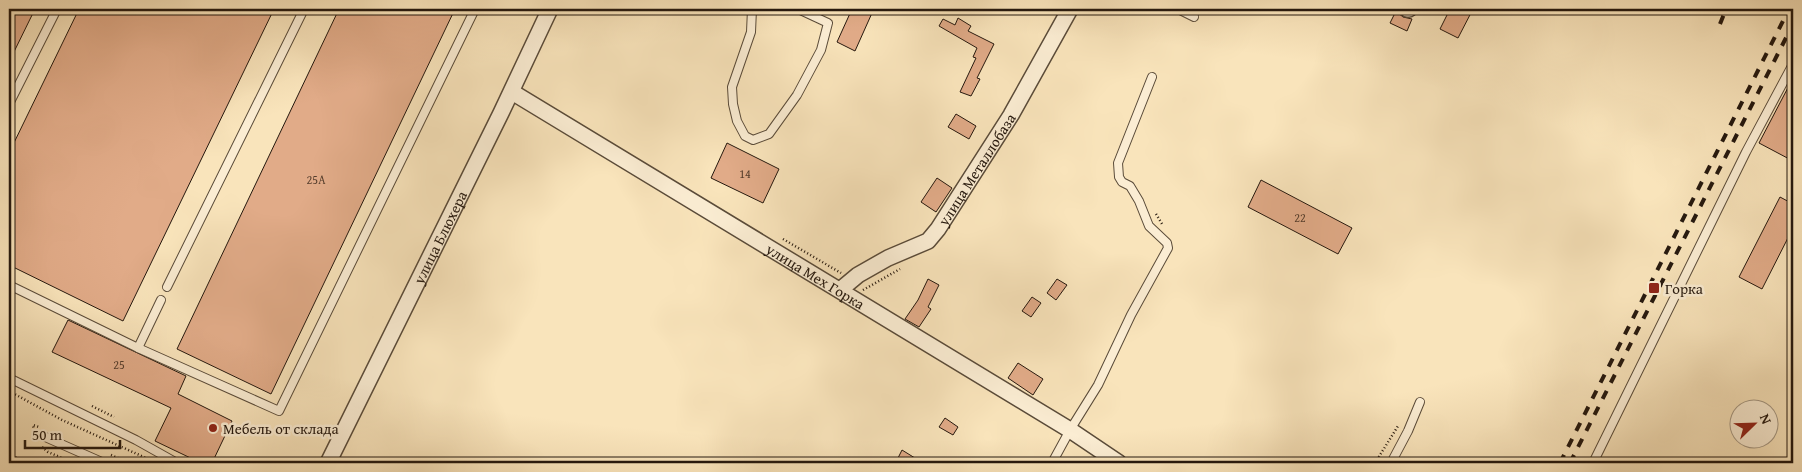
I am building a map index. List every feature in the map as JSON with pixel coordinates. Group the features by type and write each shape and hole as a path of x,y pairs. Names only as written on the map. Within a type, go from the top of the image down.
{"street":[{"name":"улица Блюхера","path":"328,463 512,92 550,9"},
{"name":"улица Металлобаза","path":"840,290 858,275 888,258 928,241 938,229 1011,114 1070,9"},
{"name":"улица Мех Горка","path":"512,92 1070,430 1119,463"}],"lane":[{"path":"9,104 57,9"},
{"path":"167,287 304,9"},
{"path":"9,285 138,348 279,411 475,9"},
{"path":"752,9 751,32 732,87 737,121 745,136 753,140 770,134 798,95 821,50 828,23 798,9"},
{"path":"1178,9 1194,17"},
{"path":"1593,463 1746,152 1793,64"},
{"path":"1052,463 1098,385 1140,298 1168,248 1167,243 1149,226 1139,201 1130,186 1122,182 1118,171 1118,163 1152,77"},
{"path":"138,348 161,300"},
{"path":"9,378 136,440 177,463"},
{"path":"1391,463 1408,431 1420,402"},
{"path":"43,436 104,463"}],"path":[{"path":"1152,207 1166,230"},
{"path":"781,237 841,272"},
{"path":"9,391 62,420 148,459"},
{"path":"9,454 27,463"}],"building":[{"path":"9,9 35,9 9,62"},
{"path":"79,9 274,9 123,321 9,265 9,153"},
{"path":"339,9 455,9 271,394 177,349"},
{"path":"852,9 863,9 872,13 855,51 837,42"},
{"path":"1450,9 1473,9 1458,38 1440,29"},
{"path":"1396,11 1403,17 1412,19 1407,31 1390,23"},
{"path":"958,18 971,26 968,31 994,44 977,78 980,79 971,96 960,92 976,58 973,57 977,48 939,26 943,19 955,25"},
{"path":"1793,78 1793,161 1759,143"},
{"path":"956,114 976,126 969,139 948,127"},
{"path":"727,143 779,169 763,203 711,178"},
{"path":"937,178 952,188 936,212 921,202"},
{"path":"1261,180 1352,228 1338,254 1248,207"},
{"path":"1780,197 1793,204 1793,228 1762,289 1739,277"},
{"path":"928,279 939,285 928,307 931,309 919,327 905,319 918,300"},
{"path":"1057,279 1067,285 1056,300 1047,293"},
{"path":"1032,297 1041,303 1031,317 1022,311"},
{"path":"68,320 186,376 178,394 232,421 212,463 201,463 155,441 171,408 52,352"},
{"path":"1018,363 1043,379 1033,395 1008,378"},
{"path":"945,418 958,427 953,435 939,427"},
{"path":"902,450 923,463 902,463 897,460"}],"railway":[{"path":"1720,24 1726,9"},
{"path":"1560,463 1789,9"},
{"path":"1570,463 1793,24"}],"place":[{"name":"Горка","path":"1654,288"},
{"name":"Мебель от склада","path":"213,428"}]}
